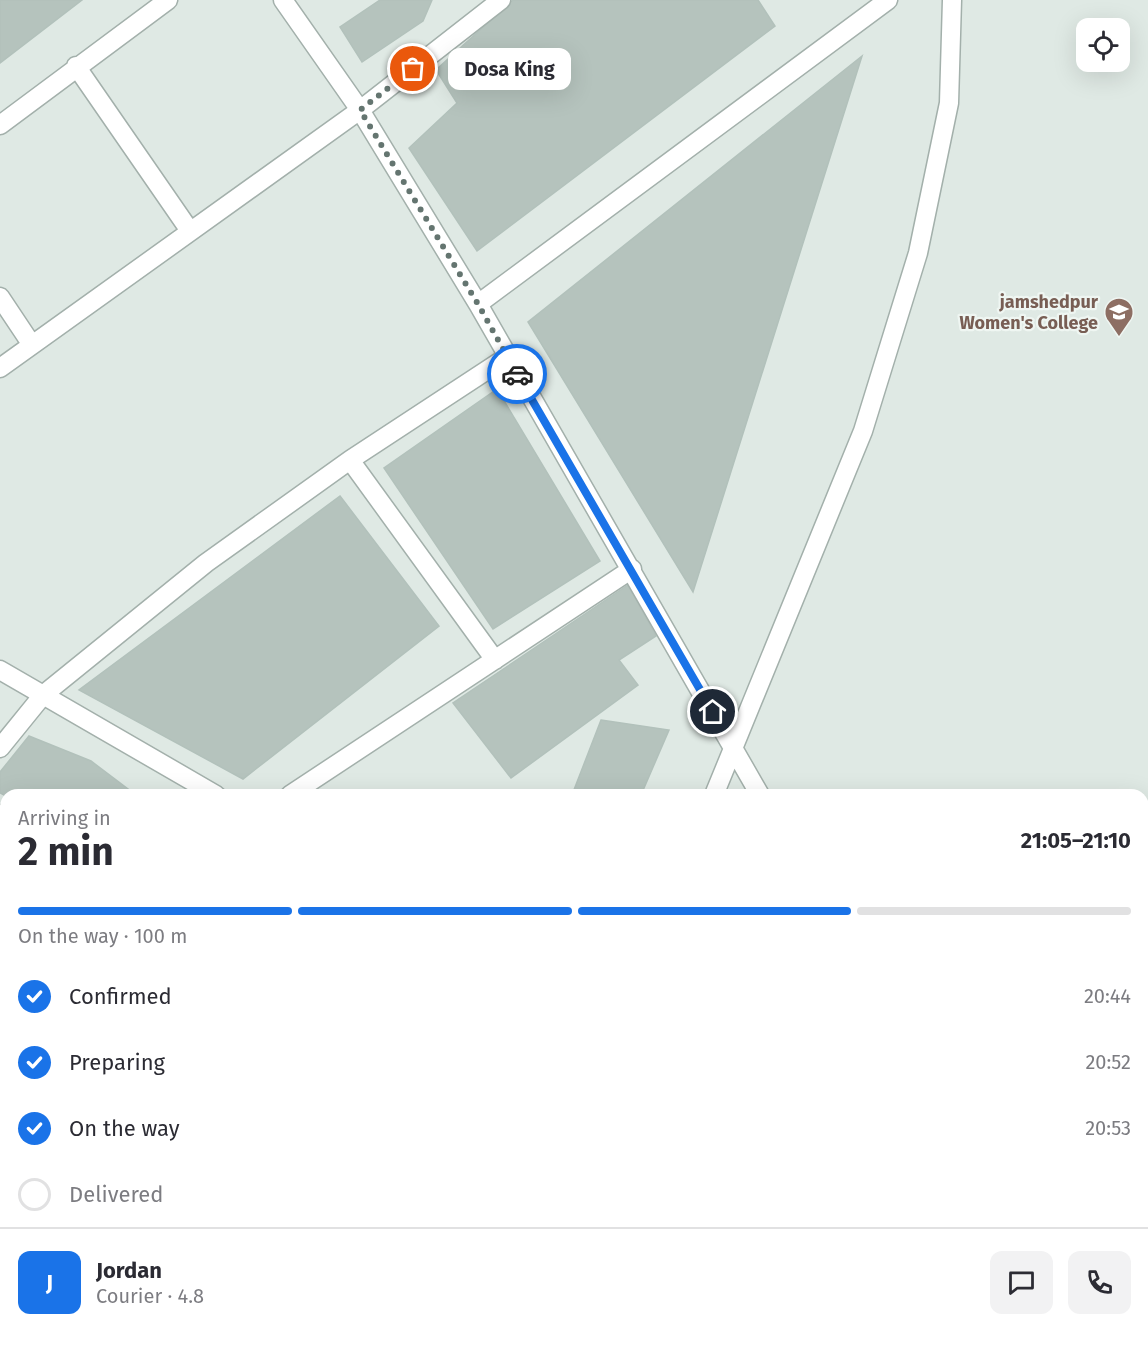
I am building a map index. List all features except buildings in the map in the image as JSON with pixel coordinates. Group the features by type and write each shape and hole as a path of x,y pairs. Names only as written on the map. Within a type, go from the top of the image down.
{"street":[{"path":"0,125 76,66 168,0"},
{"path":"283,0 360,110 478,304 756,789"},
{"path":"0,368 360,110 501,0"},
{"path":"478,304 888,0"},
{"path":"716,789 863,431 918,253 949,103 952,0"},
{"path":"76,66 190,231"},
{"path":"0,297 32,345"},
{"path":"0,748 43,694 206,563 350,460 507,357"},
{"path":"350,460 495,660"},
{"path":"299,789 632,569"},
{"path":"0,669 206,789"}],"way so far":[{"path":"413,69 360,110 478,304 517,374"}],"place":[{"name":"Dosa King","path":"413,69"},
{"name":"jamshedpur Women's College","path":"1119,338"}],"route":[{"path":"517,374 713,712"}]}
